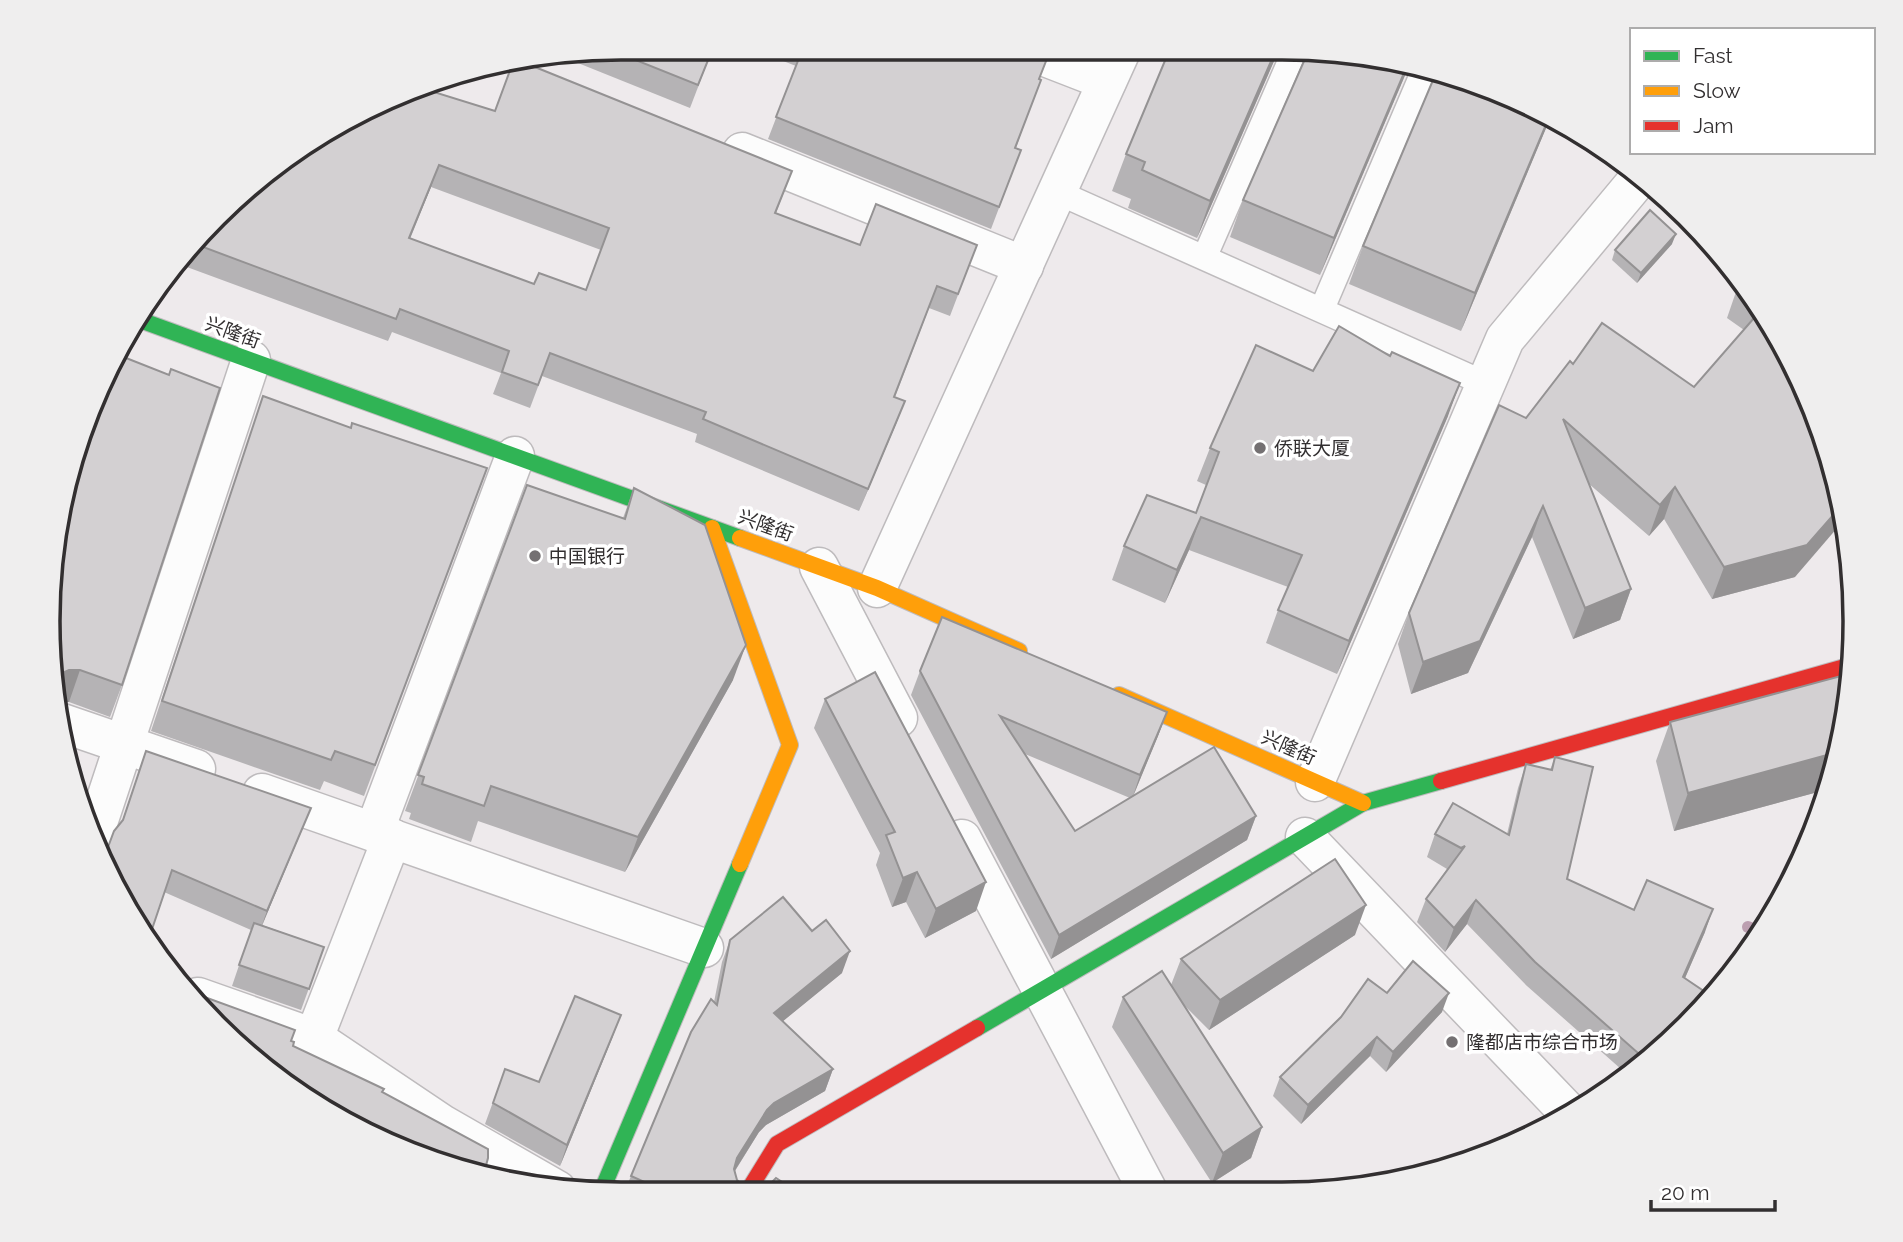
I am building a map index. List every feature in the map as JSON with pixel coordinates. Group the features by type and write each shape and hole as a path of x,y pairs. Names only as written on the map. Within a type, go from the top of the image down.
{"street":[{"path":"877,588 1114,66 1081,60"},
{"path":"715,141 1024,266"},
{"path":"1315,782 1505,340 1634,184"},
{"name":"兴隆街","path":"146,322 877,588 1040,660"},
{"path":"98,824 251,360"},
{"path":"314,1038 515,456"},
{"path":"606,1182 790,745 712,528"},
{"path":"819,567 914,748"},
{"path":"754,1182 777,1144 1363,803 1841,668"},
{"name":"兴隆街","path":"1102,688 1363,803"},
{"path":"69,725 704,948"},
{"path":"946,809 1143,1182"},
{"path":"1305,837 1563,1107"},
{"path":"208,1000 314,1038 442,1124 531,1175"}],"lane":[{"path":"1205,256 1290,60"},
{"path":"1322,309 1421,77"},
{"path":"1057,192 1486,384"}],"building":[{"path":"636,60 708,60 698,85"},
{"path":"798,60 1046,60 1015,148 1021,150 999,207 776,117"},
{"path":"1165,60 1272,60 1210,201 1142,170 1145,162 1126,154"},
{"path":"1304,61 1355,64 1404,73 1334,238 1243,200"},
{"path":"533,66 792,171 775,213 860,245 876,204 977,245 958,294 937,286 894,397 905,401 868,489 703,419 706,412 550,353 538,385 502,372 509,351 400,309 396,319 203,247 224,224 279,176 309,154 373,117 433,92 495,111 510,70","holes":["439,165 609,228 586,290 539,273 534,284 409,238"]},
{"path":"1433,81 1497,102 1546,126 1475,293 1363,246"},
{"path":"1650,210 1676,234 1641,273 1615,250"},
{"path":"1754,318 1786,373 1801,406 1814,441 1833,511 1834,515 1807,545 1724,567 1675,487 1660,505 1563,419 1631,589 1585,608 1543,506 1480,641 1423,662 1409,613 1499,405 1526,418 1570,361 1573,364 1602,323 1694,387"},
{"path":"1339,326 1390,356 1392,352 1460,383 1349,641 1278,610 1302,555 1201,517 1177,570 1124,546 1147,495 1196,513 1219,452 1210,448 1256,345 1313,371"},
{"path":"125,358 169,375 171,369 220,388 122,685 80,670 62,673 61,658 64,548 70,511 89,441 117,373"},
{"path":"263,396 351,428 352,423 487,468 375,765 335,751 331,760 162,701"},
{"path":"527,485 625,519 634,488 705,525 746,645 638,837 491,786 484,806 422,784 424,777 418,775"},
{"path":"942,617 1167,712 1140,775 1000,716 1075,831 1214,747 1256,816 1059,935 920,671"},
{"path":"875,672 986,882 936,909 917,872 903,878 886,835 895,832 825,699"},
{"path":"1840,676 1827,755 1688,793 1670,722"},
{"path":"146,751 311,808 267,911 172,870 152,930 108,848 114,831 123,820"},
{"path":"1555,757 1593,767 1567,879 1634,910 1647,880 1713,909 1683,977 1704,991 1639,1054 1535,962 1476,900 1454,928 1426,899 1465,846 1461,848 1435,834 1453,803 1509,835 1526,764 1552,770"},
{"path":"1335,859 1366,905 1220,1000 1181,959"},
{"path":"783,897 812,931 826,920 850,951 774,1013 833,1069 774,1103 767,1110 737,1158 734,1169 739,1182 644,1182 631,1176 691,1032 711,999 717,1005 730,940"},
{"path":"254,923 324,947 309,989 239,965"},
{"path":"1413,961 1449,993 1393,1052 1377,1037 1308,1105 1280,1077 1341,1017 1368,979 1387,993"},
{"path":"1162,971 1262,1127 1223,1153 1123,997"},
{"path":"575,996 621,1015 567,1145 493,1103 505,1069 539,1082"},
{"path":"205,997 295,1030 291,1041 294,1042 293,1046 384,1089 382,1092 488,1149 486,1166 441,1153 373,1125 340,1107 279,1066 224,1018"}],"waterway":[{"path":"1748,927 1752,928"}],"traffic: fast":[{"path":"146,322 740,538"},
{"path":"977,1028 1363,803 1441,781"},
{"path":"606,1182 740,864"}],"traffic: slow":[{"path":"712,528 790,745 740,864"},
{"path":"740,538 877,588 1019,651"},
{"path":"1119,695 1363,803"}],"traffic: jam":[{"path":"1441,781 1841,668"},
{"path":"754,1182 777,1144 977,1028"}],"place":[{"name":"侨联大厦","path":"1260,448"},
{"name":"中国银行","path":"535,556"},
{"name":"隆都店市综合市场","path":"1452,1042"}]}
